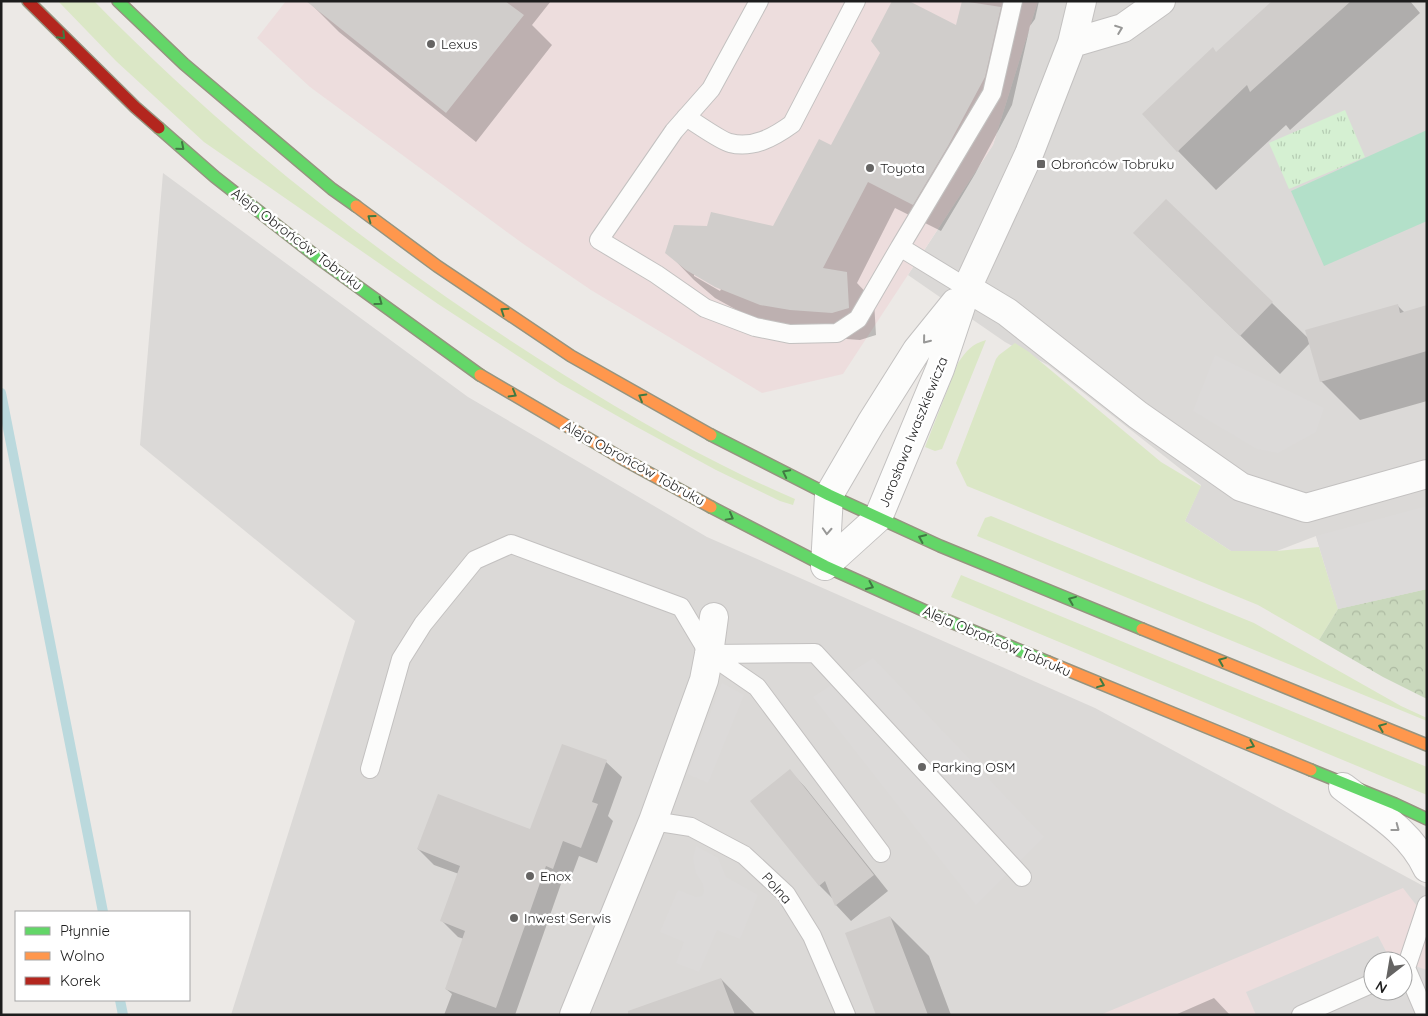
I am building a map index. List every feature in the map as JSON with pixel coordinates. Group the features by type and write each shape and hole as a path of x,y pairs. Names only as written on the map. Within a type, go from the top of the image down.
{"main road":[{"name":"Aleja Obrońców Tobruku","path":"28,1 135,107 215,177 316,257 469,367 623,458 825,566 974,632 1330,778 1427,820"},
{"path":"118,1 184,64 332,189 437,266 571,356 700,430 829,495 979,562 1427,745"}],"street":[{"name":"Jarosława Iwaszkiewicza","path":"825,566 878,518 940,369 967,288 1029,154 1072,43 1082,1"},
{"path":"1072,43 1123,28 1161,1"},
{"name":"Jarosława Iwaszkiewicza","path":"825,566 829,495 917,350 967,288"},
{"path":"967,288 1007,312 1138,415 1241,487 1306,508 1427,474"},
{"path":"574,1015 653,820 704,680 714,617"},
{"name":"Aleja Obrońców Tobruku","path":"1330,778 1403,832 1420,853 1427,868"}],"lane":[{"path":"759,1 711,89 674,131 599,240 656,274 705,308 755,327 790,334 837,333 858,320 992,93 1013,1"},
{"path":"686,117 730,143 754,144 776,136 792,124 856,1"},
{"path":"900,247 967,288"},
{"path":"370,769 401,659 423,624 475,560 511,544 681,606 709,654 757,687 881,852"},
{"path":"709,654 816,653 1022,877"},
{"name":"Polna","path":"653,820 691,827 711,846 744,855 786,894 812,936 846,1015"},
{"path":"1411,951 1427,906"},
{"path":"1302,1015 1363,988"},
{"path":"1413,988 1426,1015"}],"shaded area":[{"path":"286,1 1038,1 993,145 843,374 762,393 591,290 522,243 310,87 257,38"},
{"path":"1038,1 1427,1 1427,589 1338,609 1316,536 1277,551 1231,551 1185,521 1201,485 1048,365 1005,342 908,275 993,145"},
{"path":"163,173 468,397 707,537 1095,708 1427,888 1427,1015 231,1015 355,621 140,445"},
{"path":"1215,355 1324,408 1316,432 1278,453 1257,449 1193,411"},
{"path":"1427,506 1427,589 1338,609 1316,536"},
{"name":"Parking OSM","path":"873,658 1044,837 976,905 813,697"},
{"path":"722,683 744,695 708,783 687,774"},
{"path":"696,846 718,858 726,877 758,895 740,939 717,930 699,972 676,963 684,942 660,932 678,890 696,897 702,896 704,892 703,884 696,873 693,858"},
{"path":"1403,888 1427,919 1427,1015 1100,1015"},
{"path":"1378,936 1386,951 1363,951 1363,1001 1413,1001 1413,965 1427,970 1427,1015 1256,1015 1246,992"}],"green space":[{"path":"58,1 94,1 191,95 242,139 346,224 455,303 614,406 693,450 795,499 793,505 780,501 716,470 635,426 561,384 438,304 204,142 116,61"},
{"path":"1345,110 1365,157 1289,189 1269,143"},
{"path":"1427,130 1427,221 1324,266 1291,191"},
{"path":"986,340 942,449 935,451 925,447 958,363 970,348"},
{"path":"1015,343 1029,352 1161,462 1201,486 1185,521 1231,551 1277,551 1319,547 1338,609 1319,640 1258,605 967,486 956,463 996,359"},
{"path":"991,516 1254,623 1401,706 1427,718 1427,721 977,536 985,518"},
{"path":"961,575 1427,767 1427,795 951,597"},
{"path":"1427,589 1427,699 1383,677 1319,640 1338,609"}],"building":[{"name":"Lexus","path":"306,1 505,1 524,15 446,113"},
{"name":"Toyota","path":"892,1 909,1 956,25 962,1 1001,7 985,77 948,146 913,205 868,182 823,268 847,272 849,308 832,313 790,310 760,305 715,287 686,270 665,253 674,225 707,226 711,212 773,226 819,139 831,145 880,53 871,41"},
{"path":"1272,1 1351,1 1250,92 1247,85 1177,152 1142,114 1213,47 1216,52"},
{"path":"1166,199 1273,302 1240,336 1133,233"},
{"path":"1398,304 1400,313 1427,305 1427,351 1320,382 1305,330"},
{"path":"562,744 607,760 592,802 598,804 581,848 563,841 553,869 546,866 496,1008 445,989 465,931 440,921 460,866 417,849 438,794 530,829"},
{"path":"790,769 874,875 835,906 825,881 819,886 750,801"},
{"path":"890,916 928,1015 876,1015 845,933"},
{"path":"721,978 735,1015 628,1015 628,1011"}],"waterway":[{"path":"1,393 103,911"},
{"path":"120,1001 123,1015"}],"traffic: fast":[{"path":"118,1 184,64 332,189 356,206"},
{"path":"159,128 215,177 317,257 480,375"},
{"path":"711,435 829,495 940,546 1142,629"},
{"path":"711,507 825,566 934,615 1048,662"},
{"path":"1311,770 1427,819"}],"traffic: slow":[{"path":"356,206 437,266 571,356 711,435"},
{"path":"480,375 623,459 711,507"},
{"path":"1142,629 1427,745"},
{"path":"1048,662 1311,770"}],"traffic: jam":[{"path":"28,1 135,107 159,128"}],"place":[{"name":"Lexus","path":"431,44"},
{"name":"Obrońców Tobruku","path":"1041,164"},
{"name":"Toyota","path":"870,168"},
{"name":"Parking OSM","path":"922,767"},
{"name":"Enox","path":"530,876"},
{"name":"Inwest Serwis","path":"514,918"}]}
